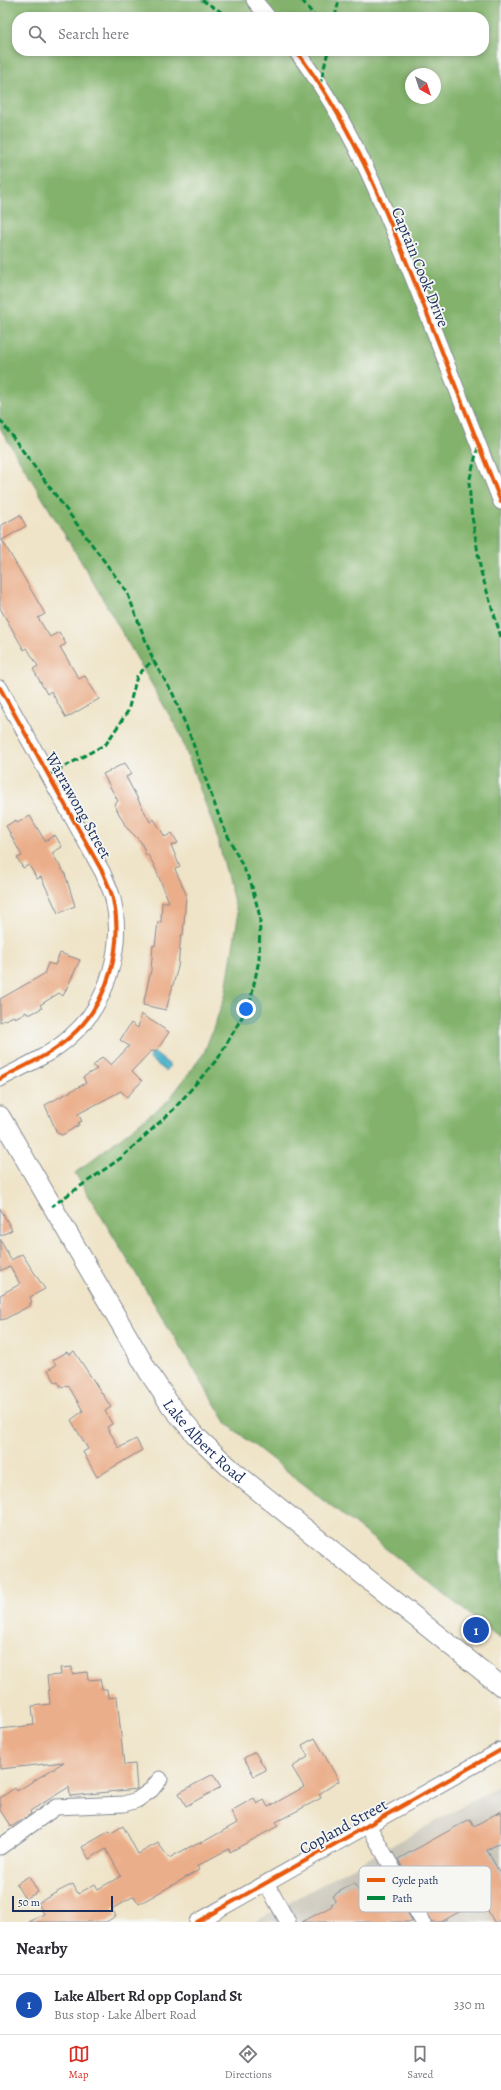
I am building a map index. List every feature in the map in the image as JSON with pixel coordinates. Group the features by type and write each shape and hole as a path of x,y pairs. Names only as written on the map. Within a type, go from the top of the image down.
{"main road":[{"name":"Lake Albert Road","path":"0,1116 148,1371 171,1406 199,1439 264,1497 501,1686"}],"street":[{"path":"254,0 264,12"},
{"name":"Captain Cook Drive","path":"300,56 320,85 348,131 368,171 404,256 501,502"},
{"name":"Warrawong Street","path":"0,688 103,873 113,898 116,924 115,950 110,973 100,998 86,1020 71,1036 50,1052 0,1079"},
{"name":"Copland Street","path":"197,1922 501,1750"},
{"path":"0,1846 56,1807 124,1804 137,1800 160,1779"},
{"path":"368,1825 391,1866"},
{"path":"266,1883 288,1922"},
{"path":"417,1912 423,1922"}],"shaded area":[{"path":"501,1785 501,1922 254,1922"}],"green space":[{"path":"0,0 501,0 501,1639 227,1424 75,1173 168,1101 204,1053 225,997 238,917 216,833 179,732 88,573 0,428"}],"water":[{"path":"153,1052 170,1065 166,1071 150,1059 149,1057"}],"building":[{"path":"20,515 26,526 2,540 45,614 38,618 50,637 59,632 66,644 60,647 79,679 85,676 99,699 66,718 51,691 47,694 33,669 38,666 27,648 24,650 0,608 0,526"},
{"path":"125,763 132,774 126,777 150,822 154,819 165,837 172,833 178,843 171,845 180,867 175,869 186,894 184,923 183,935 181,935 178,967 166,1010 143,1005 151,970 153,945 155,946 158,922 161,922 162,902 169,902 154,865 148,855 146,855 141,842 126,827 114,804 118,801 103,774"},
{"path":"30,816 45,841 55,835 62,847 52,853 65,874 75,906 58,913 41,877 37,879 29,865 23,868 17,858 22,856 6,826 16,820 17,823"},
{"path":"60,953 80,960 63,996 59,993 40,1005 42,1008 31,1014 27,1014 26,1012 15,1018 14,1016 0,1022 0,999 44,974 48,963 55,965"},
{"path":"141,1014 169,1032 157,1050 150,1052 132,1071 142,1081 127,1097 121,1091 78,1114 82,1121 78,1123 79,1125 62,1135 57,1133 45,1105 86,1083 83,1077 97,1069 93,1066 102,1057 111,1065 129,1046 120,1040 131,1023 138,1028"},
{"path":"0,1208 12,1230 0,1236"},
{"path":"0,1239 11,1260 22,1254 45,1289 30,1297 32,1302 30,1303 31,1305 5,1319 0,1320 0,1295 20,1284 10,1266 0,1271"},
{"path":"74,1351 111,1407 105,1411 112,1424 107,1427 119,1448 136,1439 142,1450 97,1477 83,1452 88,1449 71,1420 83,1411 68,1385 62,1388 58,1382 56,1383 48,1370 56,1365 53,1360 67,1352 69,1355"},
{"path":"72,1667 72,1674 87,1672 88,1680 100,1679 102,1689 107,1689 108,1698 117,1697 124,1765 135,1764 137,1789 70,1796 69,1787 30,1811 31,1814 11,1827 0,1810 0,1798 15,1788 17,1791 64,1762 0,1769 0,1729 34,1725 32,1706 50,1704 47,1676 61,1675 60,1668"},
{"path":"315,1738 339,1781 319,1794 321,1798 276,1822 278,1826 230,1852 229,1849 197,1866 199,1870 139,1904 134,1896 112,1909 116,1916 106,1922 29,1922 44,1914 38,1903 73,1884 78,1894 95,1884 98,1889 121,1876 106,1849 89,1859 82,1847 110,1831 111,1833 123,1826 138,1854 158,1843 169,1858 197,1843 203,1842 237,1823 231,1811 254,1798 257,1804 264,1800 268,1807 304,1787 292,1767 308,1757 302,1745"},
{"path":"255,1752 266,1770 254,1776 244,1758"},
{"path":"213,1774 221,1787 186,1806 179,1793"},
{"path":"501,1811 501,1842 487,1850 501,1875 501,1922 494,1922 489,1912 491,1912 491,1866 402,1866 398,1859 470,1819 474,1826"},
{"path":"29,1876 38,1892 25,1899 16,1884"},
{"path":"354,1883 359,1892 359,1912 407,1912 413,1922 302,1922 332,1906 331,1904 336,1902 332,1896"},
{"path":"427,1912 459,1912 441,1922 432,1922"}],"marked path":[{"path":"202,0 221,12"},
{"path":"302,0 311,12"},
{"path":"336,12 339,0"},
{"path":"320,85 327,56"},
{"path":"0,420 127,592 153,660 173,694 191,738 221,822 251,883 260,917 259,960 250,1003 219,1057 174,1109 121,1158 52,1206"},
{"path":"478,447 469,482 471,510 481,572 501,637"},
{"path":"49,775 106,744 128,711 137,676 153,660"}],"cycle path":[{"path":"300,56 316,78 350,136 379,196 417,288 501,502"},
{"path":"0,688 103,873 113,899 116,917 114,955 110,973 95,1008 84,1023 55,1049 0,1079"},
{"path":"197,1922 501,1750"}],"place":[{"name":"Lake Albert Rd opp Copland St","path":"476,1630"}]}
